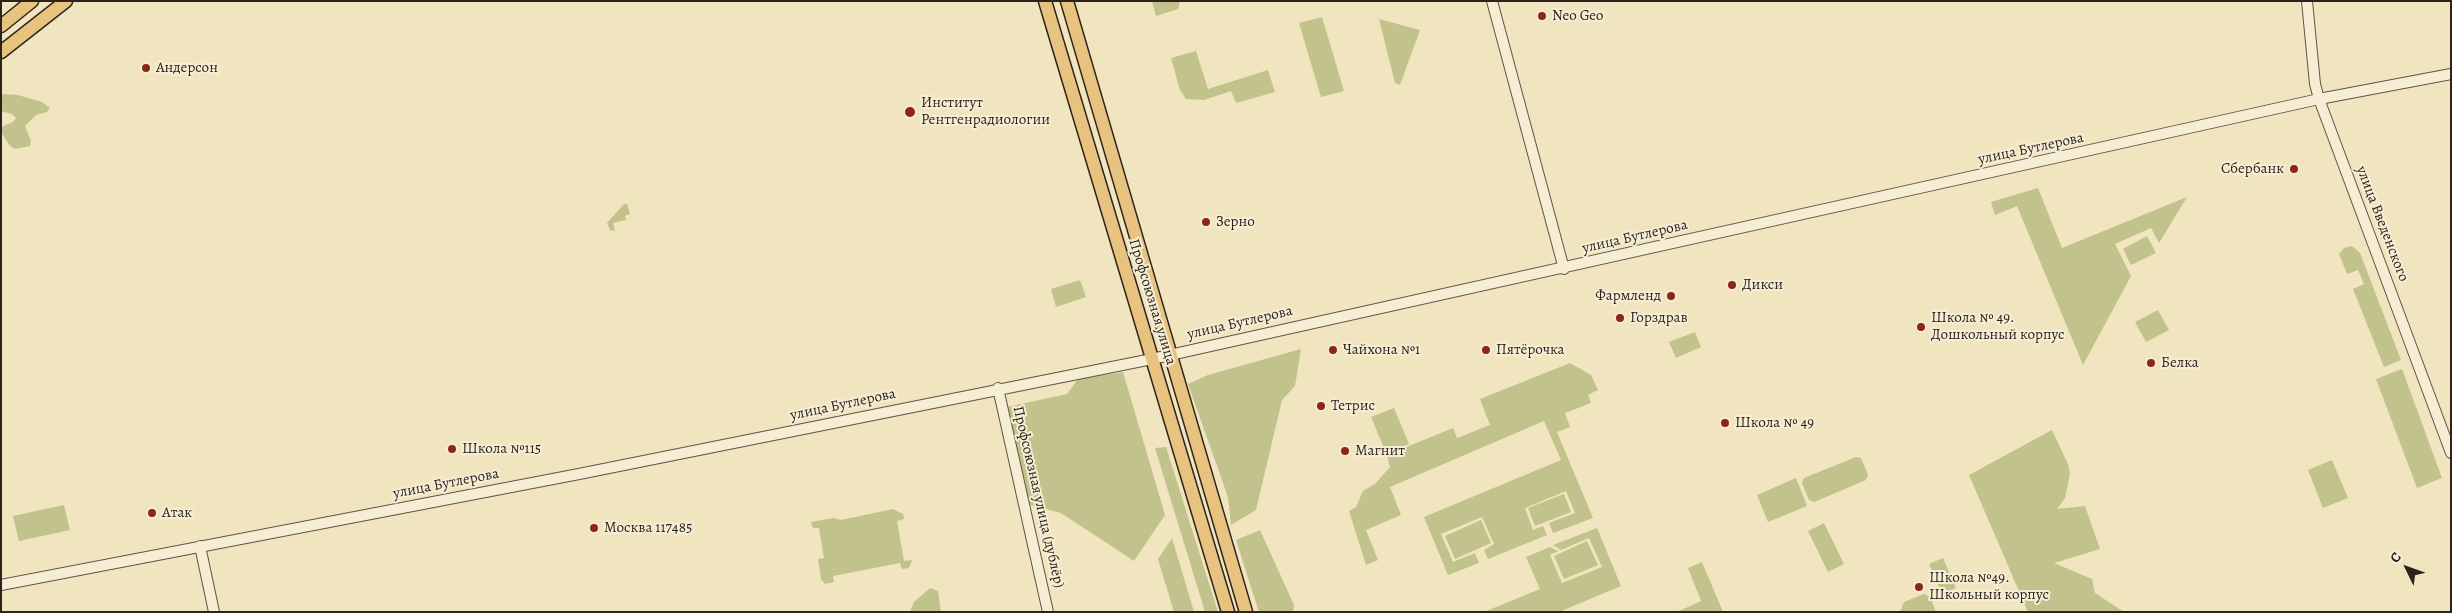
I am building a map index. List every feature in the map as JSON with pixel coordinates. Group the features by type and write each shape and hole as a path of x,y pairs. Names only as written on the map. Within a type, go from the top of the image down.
{"main road":[{"path":"1,26 32,1"},
{"path":"1,52 66,1"},
{"name":"Профсоюзная улица","path":"1045,1 1228,612"},
{"name":"Профсоюзная улица","path":"1067,1 1169,355 1246,612"}],"street":[{"path":"1492,1 1564,269"},
{"name":"улица Введенского","path":"2307,1 2315,84 2319,99 2451,453"},
{"name":"улица Бутлерова","path":"1,585 579,474 998,388 1152,359 1564,269 2319,99 2451,74"},
{"name":"Профсоюзная улица (дублёр)","path":"998,388 1048,612"},
{"path":"200,546 214,612"}],"green space":[{"path":"1152,1 1180,1 1178,9 1156,16"},
{"path":"1322,17 1344,91 1321,97 1299,23"},
{"path":"1379,19 1420,30 1400,85 1395,83"},
{"path":"1196,51 1208,89 1268,70 1275,92 1236,103 1231,91 1204,100 1186,99 1180,90 1171,58"},
{"path":"1,94 18,95 42,102 50,108 47,112 36,115 25,126 31,141 30,146 15,149 10,146 1,132 1,127 13,122 16,118 12,114 1,111"},
{"path":"2038,188 2062,248 2187,197 2159,243 2151,228 2115,244 2131,276 2083,365 2017,206 1995,215 1991,202"},
{"path":"624,204 627,204 630,214 625,216 626,220 613,223 615,231 610,230 607,223"},
{"path":"2147,236 2156,253 2131,265 2123,249"},
{"path":"2352,246 2360,253 2401,360 2384,367 2353,289 2364,284 2358,270 2347,274 2339,254 2344,248"},
{"path":"1080,280 1086,297 1056,307 1051,289"},
{"path":"2158,310 2169,330 2146,342 2135,322"},
{"path":"1695,332 1701,347 1676,358 1669,342"},
{"path":"1301,349 1295,386 1282,400 1256,510 1231,525 1228,497 1188,384 1208,375"},
{"path":"1570,363 1591,375 1598,390 1588,395 1591,403 1565,413 1570,427 1557,432 1593,518 1553,533 1549,523 1575,513 1566,491 1525,508 1533,530 1543,526 1547,535 1488,559 1484,550 1494,544 1482,517 1441,534 1453,562 1475,553 1479,563 1448,575 1424,517 1561,460 1544,421 1390,487 1401,515 1366,530 1378,560 1366,565 1349,511 1356,507 1363,491 1375,484 1390,467 1387,455 1453,428 1457,438 1490,425 1480,399"},
{"path":"2402,369 2442,478 2417,488 2376,379"},
{"path":"1123,372 1165,515 1134,561 1061,513 1027,504 1007,407 1067,394 1078,379"},
{"path":"1394,408 1409,444 1386,453 1371,417"},
{"path":"2052,430 2068,464 2070,474 2065,498 2057,509 2085,506 2100,549 2054,563 2092,579 2095,593 2124,612 2028,612 1969,475"},
{"path":"1166,447 1218,612 1205,612 1155,448"},
{"path":"1856,457 1861,458 1868,475 1866,480 1814,502 1809,500 1802,483 1804,478"},
{"path":"2332,460 2348,498 2323,508 2308,470"},
{"path":"1796,478 1807,506 1768,522 1757,495"},
{"path":"1564,494 1571,512 1535,526 1528,508"},
{"path":"64,505 70,530 19,541 13,516"},
{"path":"893,509 903,514 904,519 897,521 904,561 912,560 909,568 902,569 900,563 833,576 834,582 825,584 821,579 818,559 824,558 819,528 813,528 811,522 834,518 841,520"},
{"path":"1481,520 1491,543 1455,559 1445,536"},
{"path":"1824,523 1844,564 1828,572 1808,531"},
{"path":"1597,528 1621,586 1559,612 1484,612 1540,589 1526,557 1550,547 1558,551 1550,555 1562,583 1602,567 1589,538 1561,550 1553,545"},
{"path":"1260,530 1294,605 1293,612 1259,612 1236,540"},
{"path":"1172,538 1194,612 1174,612 1158,559"},
{"path":"1587,541 1598,565 1564,579 1554,556"},
{"path":"1943,558 1956,588 1942,594 1929,564"},
{"path":"1702,562 1723,612 1677,612 1701,601 1688,568"},
{"path":"930,588 938,591 941,612 910,612 914,602"},
{"path":"1924,594 1930,597 1936,612 1900,612 1904,602"}],"place":[{"name":"Neo Geo","path":"1542,16"},
{"name":"Андерсон","path":"146,68"},
{"name":"Институт Рентгенрадиологии","path":"910,112"},
{"name":"Сбербанк","path":"2294,169"},
{"name":"Зерно","path":"1206,222"},
{"name":"Дикси","path":"1732,285"},
{"name":"Фармленд","path":"1671,296"},
{"name":"Горздрав","path":"1620,318"},
{"name":"Школа № 49. Дошкольный корпус","path":"1921,327"},
{"name":"Чайхона №1","path":"1333,350"},
{"name":"Пятёрочка","path":"1486,350"},
{"name":"Белка","path":"2151,363"},
{"name":"Тетрис","path":"1321,406"},
{"name":"Школа № 49","path":"1725,423"},
{"name":"Школа №115","path":"452,449"},
{"name":"Магнит","path":"1345,451"},
{"name":"Атак","path":"152,513"},
{"name":"Москва 117485","path":"594,528"},
{"name":"Школа №49. Школьный корпус","path":"1919,587"}]}
